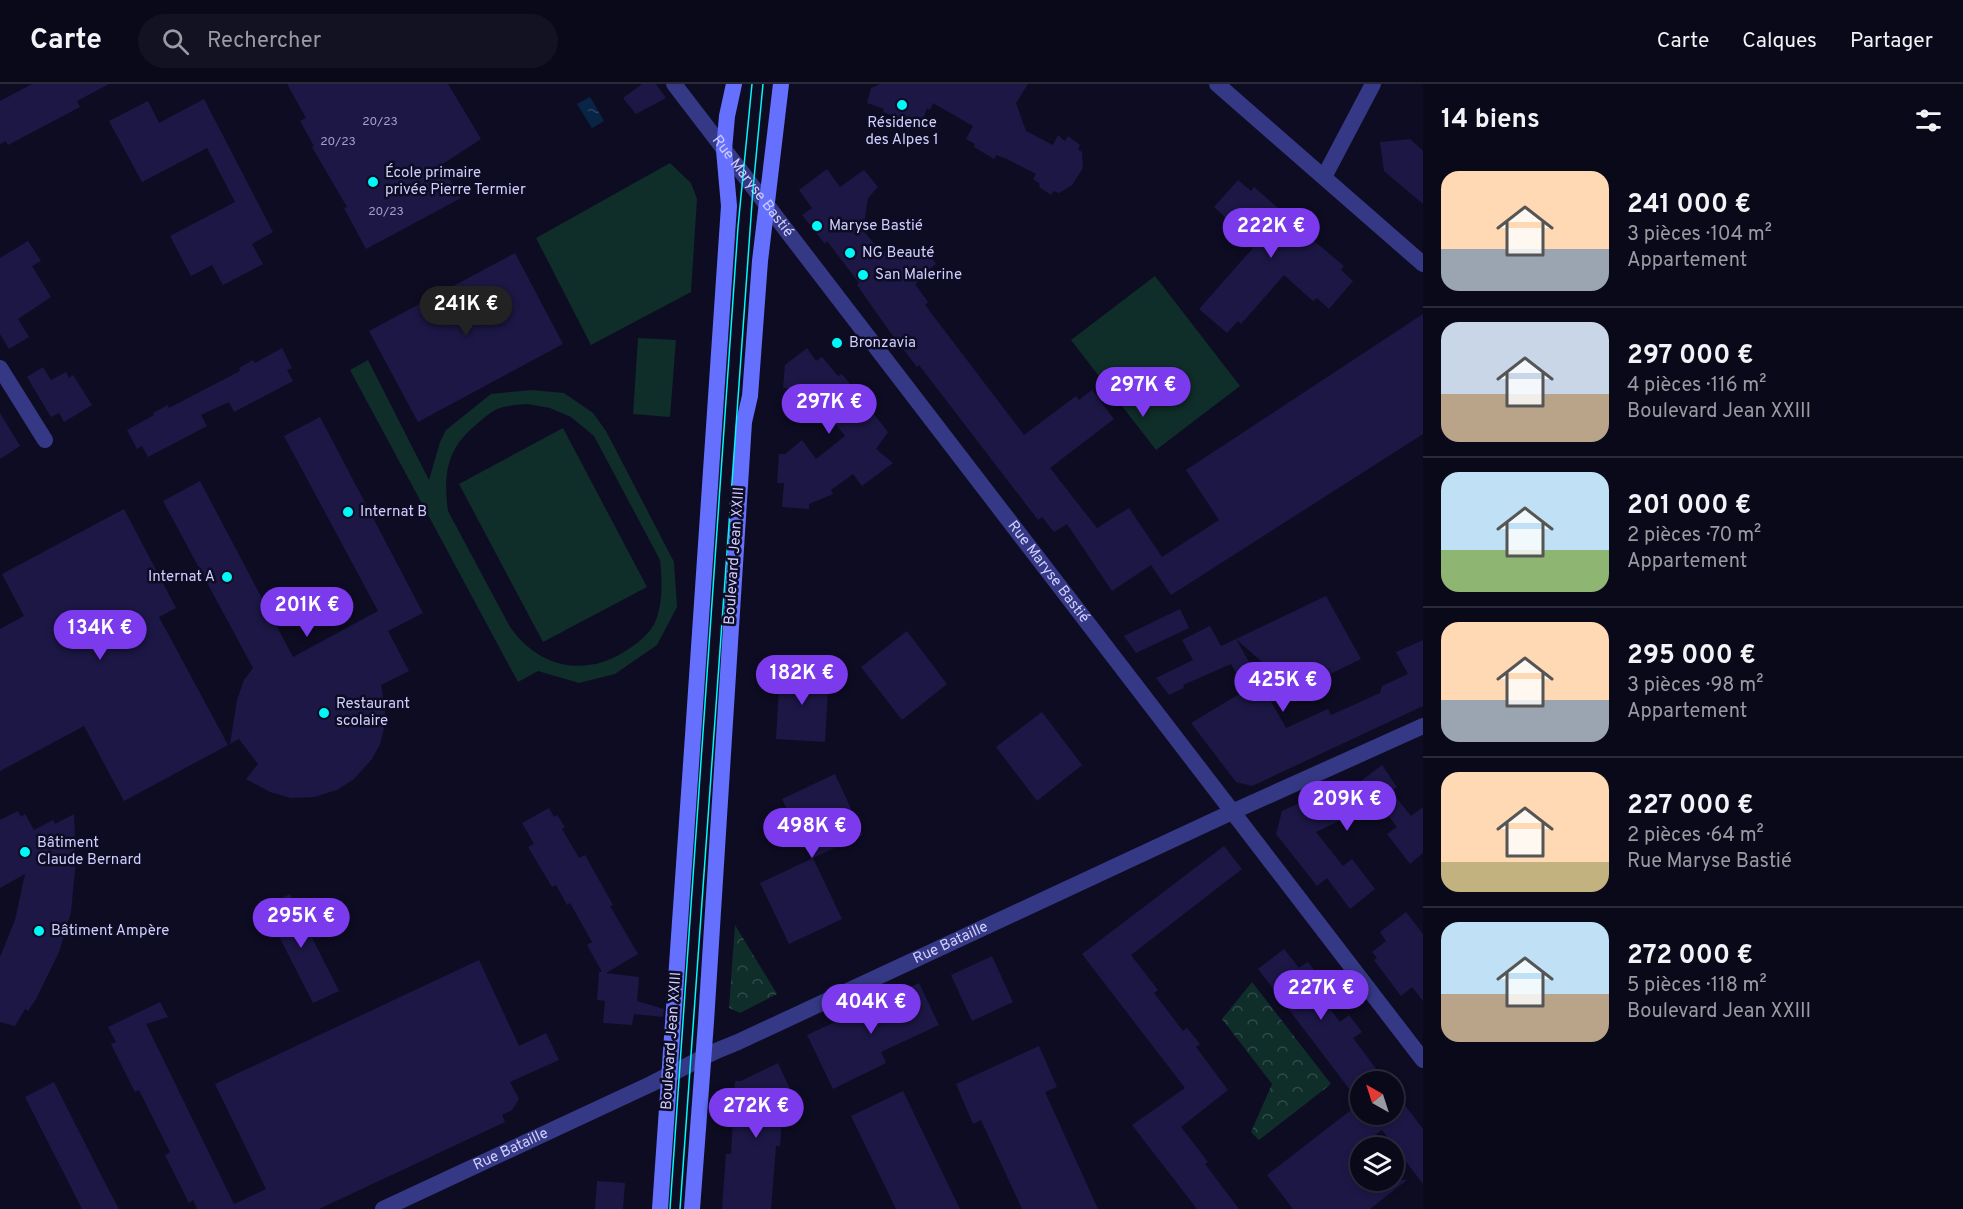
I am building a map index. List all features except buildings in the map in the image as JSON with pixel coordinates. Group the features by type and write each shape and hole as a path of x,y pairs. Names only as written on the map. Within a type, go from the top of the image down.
{"main road":[{"name":"Boulevard Jean XXIII","path":"660,1209 729,206 724,150 727,116 734,84"},
{"name":"Boulevard Jean XXIII","path":"692,1209 744,422 750,396 760,261 781,84"}],"street":[{"name":"Rue Maryse Bastié","path":"674,84 766,207 1423,1060"},
{"path":"1217,84 1423,264"},
{"path":"1324,177 1373,84"},
{"path":"0,368 45,440"},
{"name":"Rue Bataille","path":"383,1209 1232,812 1423,726"}],"green space":[{"path":"670,163 691,183 697,199 691,292 591,345 536,238"},
{"path":"1155,276 1240,386 1156,450 1071,340"},
{"path":"638,338 676,340 670,417 633,414"},
{"path":"368,360 429,480 440,442 446,430 491,394 531,390 564,393 593,413 606,431 674,562 677,607 657,645 615,674 579,683 538,671 518,682 350,370","holes":["527,404 550,408 571,417 594,436 660,560 661,598 654,625 631,647 611,659 595,664 579,666 549,660 522,641 510,627 448,511 446,485 449,463 453,452 467,433 491,413 503,407"]},
{"path":"563,428 647,587 543,642 459,484"},
{"path":"735,925 777,994 740,1013 729,1008"},
{"path":"1252,982 1331,1084 1259,1140 1251,1132 1272,1084 1222,1019"}],"water":[{"path":"590,97 604,121 592,128 577,104"}],"tram line":[{"path":"670,1209 738,227 752,84"},
{"path":"680,1209 753,189 763,84"}],"place":[{"name":"Résidence des Alpes 1","path":"902,105"},
{"name":"École primaire privée Pierre Termier","path":"373,182"},
{"name":"Maryse Bastié","path":"817,226"},
{"name":"NG Beauté","path":"850,253"},
{"name":"San Malerine","path":"863,275"},
{"name":"Bronzavia","path":"837,343"},
{"name":"Internat B","path":"348,512"},
{"name":"Internat A","path":"227,577"},
{"name":"Restaurant scolaire","path":"324,713"},
{"name":"Bâtiment Claude Bernard","path":"25,852"},
{"name":"Bâtiment Ampère","path":"39,931"}]}
